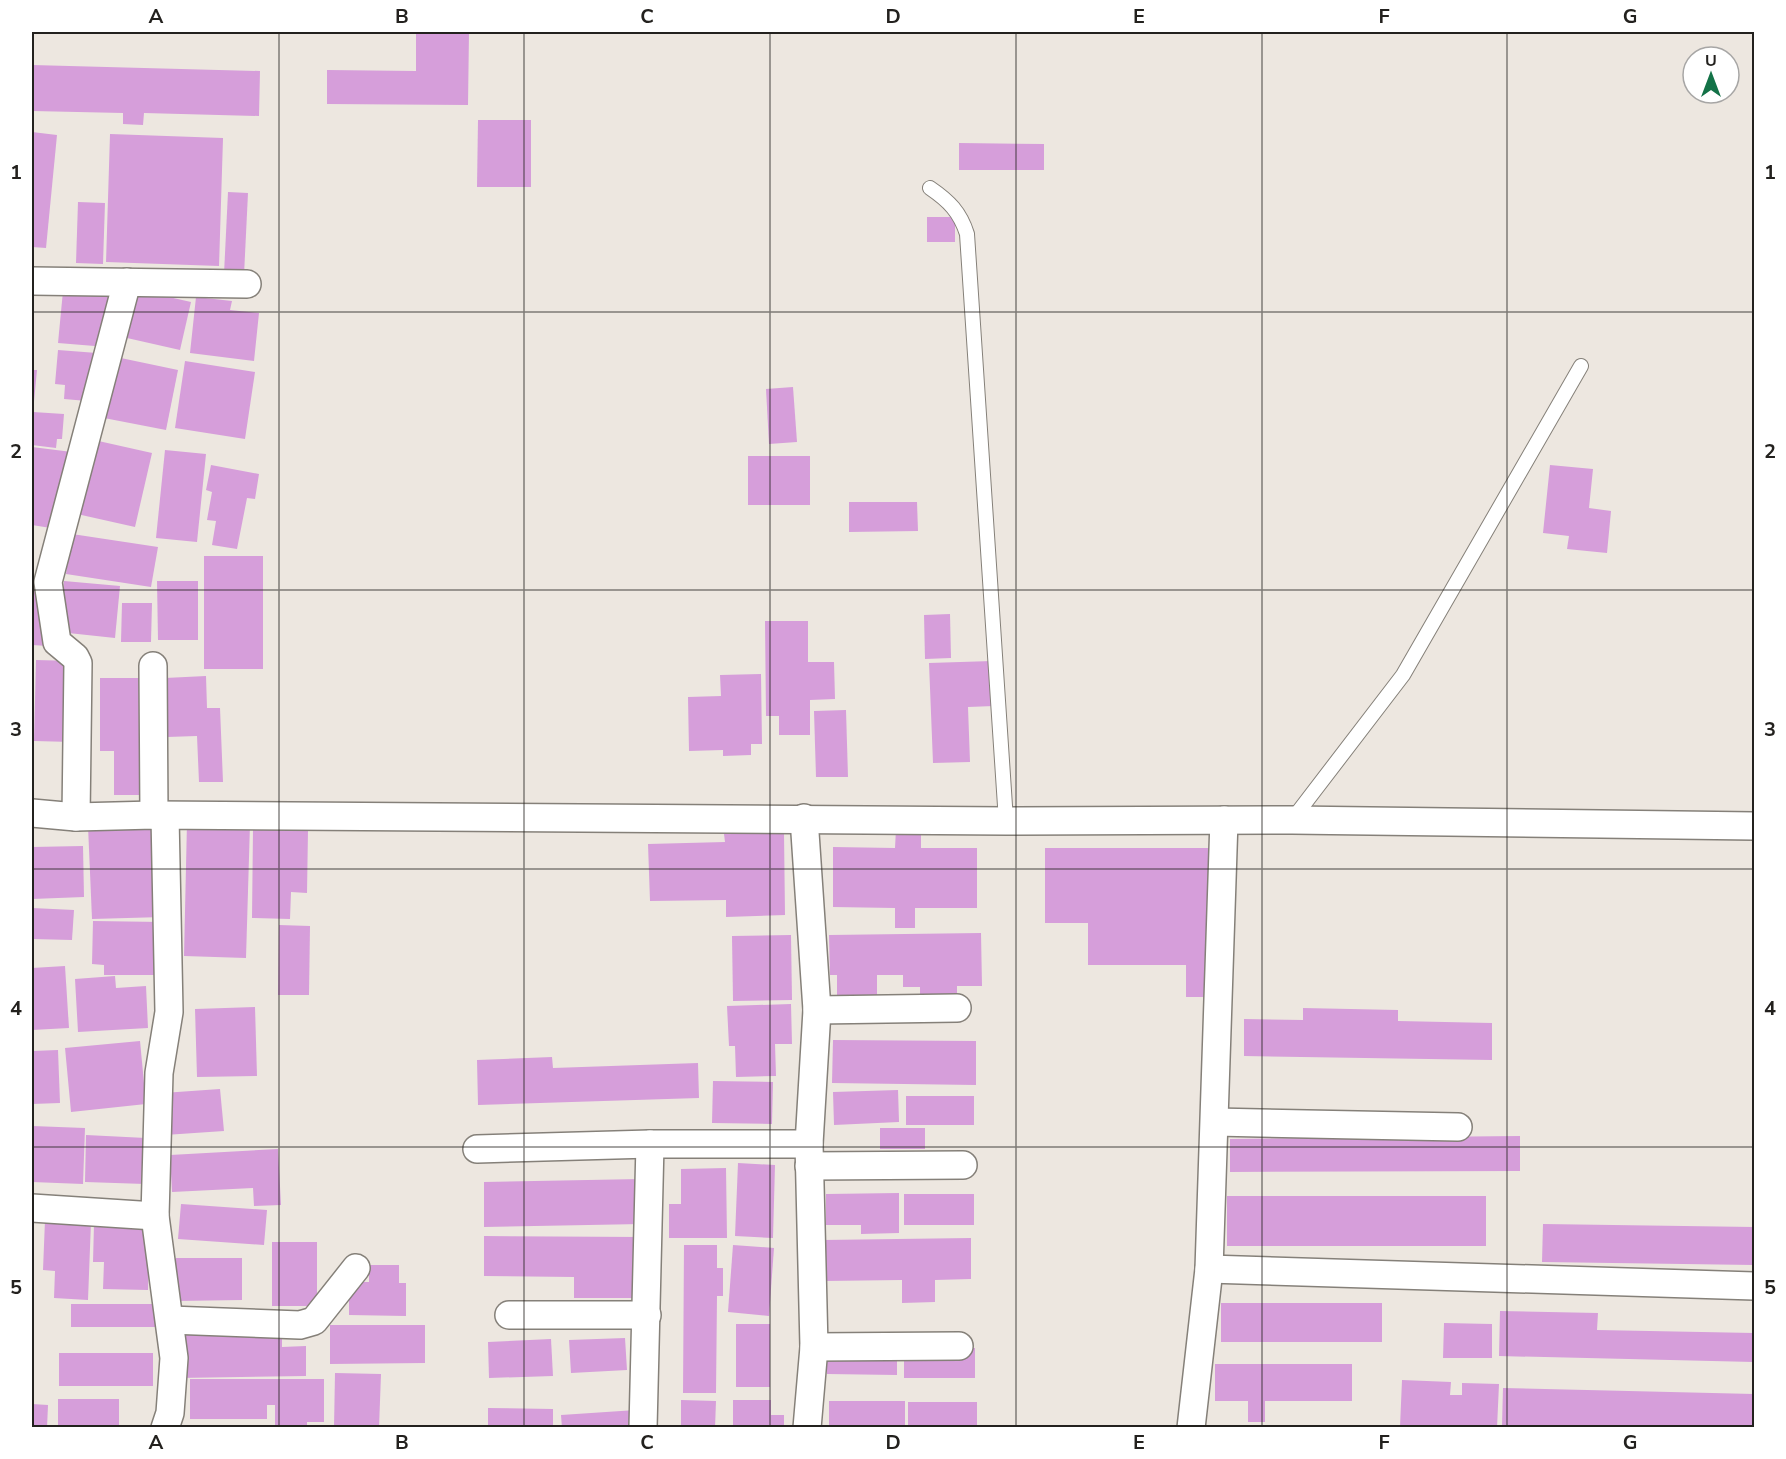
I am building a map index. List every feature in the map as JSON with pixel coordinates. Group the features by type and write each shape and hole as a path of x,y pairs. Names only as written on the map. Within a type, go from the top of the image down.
{"street":[{"path":"32,281 248,284"},
{"path":"76,817 78,663 75,657 57,642 40,581 127,282"},
{"path":"153,666 169,1012 159,1073 155,1216 174,1359 170,1413 165,1428"},
{"path":"32,813 76,817 159,815 1006,821 1292,820 1755,826"},
{"path":"804,818 817,1010 809,1155 814,1347 807,1428"},
{"path":"1191,1428 1209,1269 1224,820"},
{"path":"817,1010 957,1008"},
{"path":"1215,1122 1458,1127"},
{"path":"643,1428 650,1144"},
{"path":"477,1149 650,1144 963,1165"},
{"path":"32,1208 155,1216"},
{"path":"170,1320 300,1325 314,1321 356,1268"},
{"path":"1209,1269 1755,1286"},
{"path":"509,1315 647,1315"},
{"path":"814,1347 959,1346"}],"lane":[{"path":"930,188 945,198 962,218 967,234 1006,821"},
{"path":"1292,820 1403,675 1581,366"}],"building":[{"path":"416,32 469,32 468,105 327,104 327,70 416,71"},
{"path":"32,65 260,71 259,116 144,113 143,125 123,124 123,113 32,111"},
{"path":"478,120 531,120 531,187 477,187"},
{"path":"32,132 57,135 46,248 32,247"},
{"path":"110,134 223,138 219,266 106,262"},
{"path":"959,143 1044,144 1044,170 959,170"},
{"path":"228,192 248,193 244,275 224,274"},
{"path":"78,202 105,203 103,264 76,263"},
{"path":"927,217 955,217 955,242 927,242"},
{"path":"138,290 191,302 180,350 127,338"},
{"path":"63,291 112,295 107,347 58,343"},
{"path":"196,297 232,301 230,310 259,313 254,361 190,353"},
{"path":"58,350 97,353 87,401 64,399 65,385 55,384"},
{"path":"116,357 178,370 166,430 104,418"},
{"path":"185,361 255,372 245,439 175,428"},
{"path":"32,370 37,370 33,412 64,414 62,439 57,439 56,448 32,445"},
{"path":"793,387 797,442 769,444 766,389"},
{"path":"94,440 152,453 135,527 77,514"},
{"path":"32,447 72,452 57,529 32,525"},
{"path":"165,450 206,454 197,542 156,538"},
{"path":"748,456 810,456 810,505 748,505"},
{"path":"211,465 259,474 255,499 247,498 237,549 212,545 216,521 207,520 212,492 206,490"},
{"path":"1550,465 1593,469 1589,508 1611,511 1607,553 1567,549 1569,536 1543,533"},
{"path":"849,502 917,502 918,531 849,532"},
{"path":"72,534 158,547 151,587 66,574"},
{"path":"204,556 263,556 263,669 204,669"},
{"path":"64,581 120,586 115,638 59,632"},
{"path":"157,581 198,581 198,640 158,640"},
{"path":"32,589 50,590 48,646 32,645"},
{"path":"122,603 152,603 151,642 121,642"},
{"path":"950,614 951,658 925,659 924,615"},
{"path":"765,621 808,621 808,662 834,662 835,699 810,700 810,735 779,735 779,716 766,716"},
{"path":"36,660 74,661 72,742 34,741"},
{"path":"992,661 994,706 968,707 970,762 933,763 929,663"},
{"path":"761,674 762,744 751,744 751,755 723,756 723,750 689,751 688,697 721,696 720,675"},
{"path":"206,676 207,708 220,708 223,782 199,782 197,736 167,737 165,678"},
{"path":"100,678 144,678 144,795 114,795 114,751 100,751"},
{"path":"846,710 848,777 816,777 814,711"},
{"path":"187,822 250,824 246,958 184,956"},
{"path":"159,824 163,917 92,919 88,826"},
{"path":"253,829 308,830 307,893 291,892 290,919 252,918"},
{"path":"896,829 921,829 921,848 977,848 977,908 915,908 915,928 895,928 895,908 833,907 833,847 895,848"},
{"path":"784,833 785,915 726,917 726,900 650,901 648,844 725,842 724,834"},
{"path":"83,846 84,897 32,899 32,847"},
{"path":"1045,848 1213,848 1213,997 1186,997 1186,965 1088,965 1088,923 1045,923"},
{"path":"32,908 74,910 72,940 32,939"},
{"path":"93,921 162,922 161,975 104,975 104,965 92,964"},
{"path":"279,925 310,926 309,995 278,995"},
{"path":"981,933 982,986 957,986 957,999 920,999 920,987 903,987 903,975 877,975 877,998 837,998 837,975 830,975 829,935"},
{"path":"791,935 792,1000 733,1001 732,936"},
{"path":"65,966 69,1028 32,1030 32,968"},
{"path":"115,976 116,988 146,986 148,1028 78,1032 75,979"},
{"path":"791,1004 792,1044 775,1044 776,1076 736,1077 735,1046 729,1046 727,1006"},
{"path":"255,1007 257,1076 197,1077 195,1009"},
{"path":"1303,1008 1398,1010 1398,1021 1492,1023 1492,1060 1244,1056 1244,1019 1303,1020"},
{"path":"833,1040 976,1041 976,1085 832,1083"},
{"path":"140,1041 146,1104 71,1112 65,1048"},
{"path":"58,1050 60,1103 32,1104 32,1051"},
{"path":"552,1057 553,1068 698,1063 699,1098 478,1105 477,1060"},
{"path":"713,1081 773,1082 772,1124 712,1123"},
{"path":"220,1089 224,1131 165,1135 163,1093"},
{"path":"898,1090 899,1122 834,1125 833,1092"},
{"path":"906,1096 974,1096 974,1125 906,1125"},
{"path":"32,1126 85,1128 83,1184 32,1182"},
{"path":"880,1128 925,1128 925,1149 880,1149"},
{"path":"86,1135 146,1138 145,1184 85,1182"},
{"path":"1520,1136 1520,1171 1230,1172 1230,1139"},
{"path":"278,1149 281,1205 254,1206 253,1188 172,1192 170,1155"},
{"path":"738,1163 775,1165 773,1238 735,1236"},
{"path":"726,1168 727,1238 669,1238 669,1204 681,1204 681,1169"},
{"path":"641,1179 642,1224 484,1227 484,1182"},
{"path":"899,1193 899,1233 861,1234 861,1225 826,1225 826,1194"},
{"path":"904,1194 974,1194 974,1225 904,1225"},
{"path":"1227,1196 1486,1196 1486,1246 1227,1246"},
{"path":"181,1204 267,1210 264,1245 178,1239"},
{"path":"45,1220 91,1222 88,1300 54,1298 55,1271 43,1270"},
{"path":"94,1224 150,1225 148,1290 103,1289 104,1262 93,1262"},
{"path":"1543,1224 1754,1227 1754,1265 1542,1262"},
{"path":"484,1236 641,1237 640,1298 574,1298 574,1277 484,1276"},
{"path":"971,1238 971,1279 935,1280 935,1302 902,1303 902,1280 824,1281 823,1240"},
{"path":"272,1242 317,1242 317,1306 272,1306"},
{"path":"684,1245 717,1245 717,1268 723,1268 723,1296 717,1296 716,1393 683,1393"},
{"path":"733,1245 774,1248 769,1316 728,1312"},
{"path":"176,1258 242,1258 242,1300 176,1301"},
{"path":"369,1265 399,1265 399,1283 406,1283 406,1316 349,1315 349,1282 369,1282"},
{"path":"1221,1303 1382,1303 1382,1342 1221,1342"},
{"path":"71,1304 158,1304 158,1327 71,1327"},
{"path":"1500,1311 1598,1313 1597,1330 1754,1333 1754,1362 1499,1356"},
{"path":"1444,1323 1492,1324 1492,1358 1443,1358"},
{"path":"736,1324 770,1324 770,1387 736,1387"},
{"path":"330,1325 425,1325 425,1363 330,1364"},
{"path":"282,1333 282,1347 306,1346 306,1376 178,1378 178,1334"},
{"path":"625,1338 627,1370 571,1373 569,1340"},
{"path":"551,1339 553,1376 489,1378 488,1342"},
{"path":"827,1348 897,1349 897,1375 827,1374"},
{"path":"904,1348 975,1348 975,1378 904,1378"},
{"path":"59,1353 153,1353 153,1386 59,1386"},
{"path":"1215,1364 1352,1364 1352,1401 1265,1401 1265,1422 1248,1422 1248,1401 1215,1401"},
{"path":"335,1373 381,1374 379,1428 334,1428"},
{"path":"190,1379 324,1379 324,1422 307,1422 307,1428 275,1428 275,1405 267,1405 267,1419 190,1419"},
{"path":"1402,1380 1451,1382 1450,1395 1462,1395 1462,1383 1499,1384 1497,1428 1400,1427"},
{"path":"1503,1388 1754,1394 1754,1428 1502,1426"},
{"path":"58,1399 119,1399 119,1428 58,1428"},
{"path":"681,1400 716,1401 715,1428 681,1428"},
{"path":"733,1400 771,1400 771,1415 784,1415 784,1428 733,1428"},
{"path":"829,1401 905,1401 905,1428 829,1428"},
{"path":"908,1402 977,1402 977,1428 908,1428"},
{"path":"32,1404 48,1405 47,1428 32,1428"},
{"path":"488,1408 553,1409 553,1428 488,1428"},
{"path":"636,1410 637,1428 562,1428 561,1415"}]}
